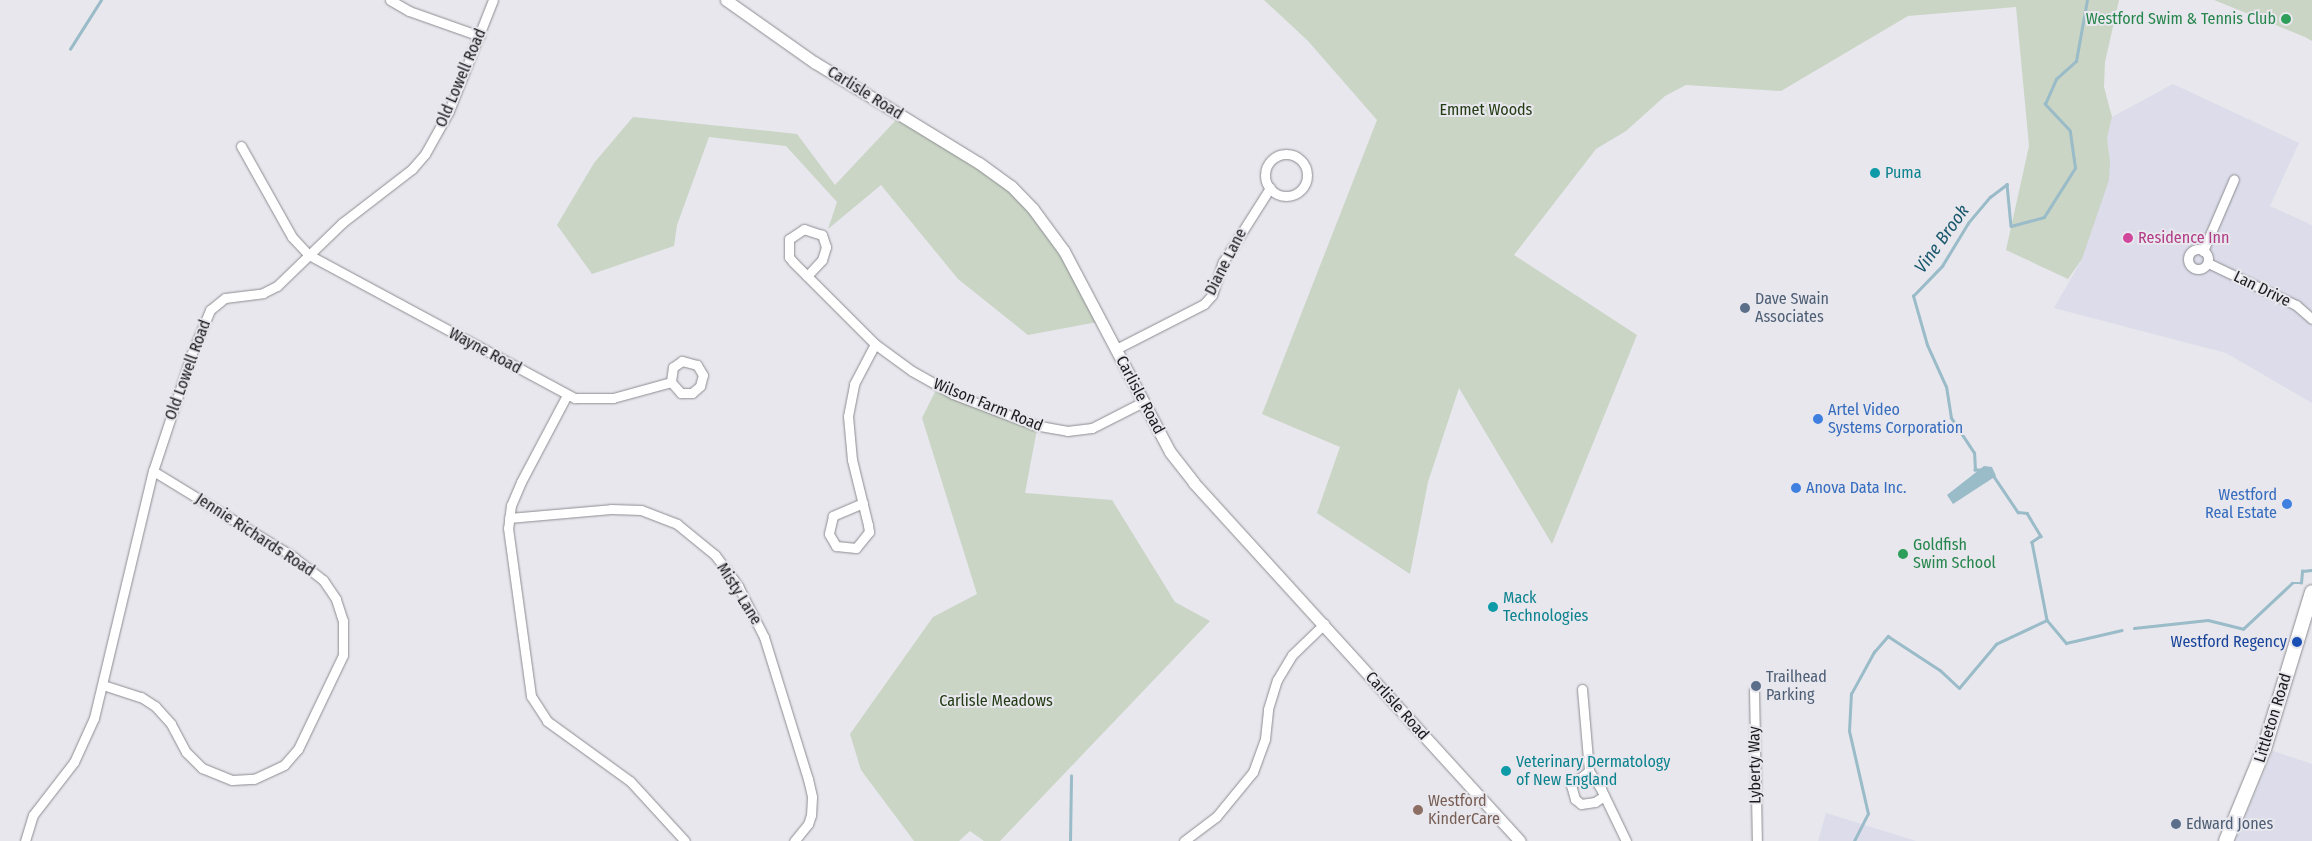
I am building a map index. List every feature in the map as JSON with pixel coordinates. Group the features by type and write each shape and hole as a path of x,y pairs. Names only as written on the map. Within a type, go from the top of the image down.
{"main road":[{"name":"Carlisle Road","path":"726,0 814,62 979,163 1011,186 1045,223 1064,251 1170,452 1194,483 1520,841"},
{"name":"Littleton Road","path":"2226,841 2264,749 2312,592"}],"street":[{"path":"390,0 409,11 480,36"},
{"name":"Old Lowell Road","path":"25,841 33,815 85,742 102,685 153,470 210,310 225,298 263,293 277,286 342,223 397,182 425,154 453,104 492,0"},
{"name":"Wayne Road","path":"241,146 292,237 309,255 567,395 583,400 602,400 671,382"},
{"path":"1291,155 1302,162 1306,180 1298,192 1284,196 1270,188 1266,171 1272,160 1291,155"},
{"name":"Lan Drive","path":"2234,179 2202,251 2190,254 2190,264 2196,269 2208,263 2296,305 2312,319"},
{"name":"Diane Lane","path":"1116,349 1204,304 1212,295 1223,262 1270,188"},
{"name":"Wilson Farm Road","path":"806,276 822,260 826,248 822,235 804,229 793,234 787,251 806,276 875,344 912,371 953,394 1045,429 1067,432 1092,428 1143,402"},
{"path":"2202,251 2208,257 2208,263"},
{"path":"863,504 833,516 829,534 836,546 850,549 866,538 868,525 849,439 849,405 859,372 875,344"},
{"path":"567,395 521,482 509,518 509,551 534,702 547,721 600,756 640,790 686,841"},
{"name":"Jennie Richards Road","path":"102,685 141,697 155,706 171,724 186,752 202,768 232,780 254,779 275,771 298,749 343,655 343,621 336,599 323,580 294,558 153,470"},
{"name":"Misty Lane","path":"509,518 611,509 641,510 677,524 714,555 738,586 763,634 808,779 812,797 811,814 794,841"},
{"path":"1184,841 1216,817 1253,772 1263,744 1268,709 1277,680 1292,655 1324,624"},
{"path":"1582,689 1589,771 1604,796 1626,841"},
{"name":"Lyberty Way","path":"1754,690 1757,841"},
{"path":"1589,771 1571,785 1575,799 1581,804 1594,802 1604,796"}],"shaded area":[{"path":"2173,84 2299,143 2270,206 2312,225 2312,403 2226,353 2054,308 2082,259 2110,161 2107,138 2112,117"},
{"path":"2273,751 2312,764 2312,841 2235,841"},
{"path":"1826,813 1916,841 1818,841"}],"green space":[{"name":"Emmet Woods","path":"1264,0 2119,0 2105,62 2104,87 2112,117 2107,138 2110,161 2109,180 2082,259 2068,279 2006,250 2029,146 2016,7 1908,16 1781,91 1686,85 1665,96 1626,131 1596,149 1514,255 1637,335 1552,544 1459,388 1428,482 1410,574 1317,513 1340,447 1262,414 1377,120 1308,41"},
{"name":"Westford Swim & Tennis Club","path":"2214,0 2312,0 2312,41 2305,37"},
{"path":"633,117 797,134 835,185 896,120 971,161 1022,198 1103,321 1028,335 958,279 881,185 828,229 837,202 786,146 709,137 677,225 674,246 592,274 557,225 594,163"},
{"name":"Carlisle Meadows","path":"936,390 1037,429 1025,493 1112,500 1175,602 1210,621 1000,841 984,841 970,831 959,841 914,841 861,770 850,734 933,617 977,594 922,418"}],"water":[{"path":"1984,466 1992,467 1996,476 1953,504 1947,495"}],"waterway":[{"path":"70,49 101,0"},
{"name":"Vine Brook","path":"1980,470 1975,470 1974,453 1951,418 1946,387 1927,345 1913,296 1942,266 1968,223 1990,197 2007,184 2011,226 2044,217 2075,168 2070,131 2045,104 2056,79 2076,61 2087,0"},
{"name":"Vine Brook","path":"1993,475 2018,512 2027,513 2041,536 2032,542 2047,620 2066,643 2122,630"},
{"name":"Vine Brook","path":"2134,628 2208,620 2243,629 2292,583 2301,583 2302,571 2311,570"},
{"path":"1854,841 1868,814 1849,731 1851,694 1874,652 1888,636 1940,670 1959,688 1996,644 2047,620"},
{"path":"1070,841 1071,776"}],"place":[{"name":"Westford Swim & Tennis Club","path":"2286,19"},
{"name":"Puma","path":"1875,173"},
{"name":"Residence Inn","path":"2128,238"},
{"name":"Dave Swain Associates","path":"1745,308"},
{"name":"Artel Video Systems Corporation","path":"1818,419"},
{"name":"Anova Data Inc.","path":"1796,488"},
{"name":"Westford Real Estate","path":"2287,504"},
{"name":"Goldfish Swim School","path":"1903,554"},
{"name":"Mack Technologies","path":"1493,607"},
{"name":"Westford Regency","path":"2297,642"},
{"name":"Trailhead Parking","path":"1756,686"},
{"name":"Veterinary Dermatology of New England","path":"1506,771"},
{"name":"Westford KinderCare","path":"1418,810"},
{"name":"Edward Jones","path":"2176,824"}]}
